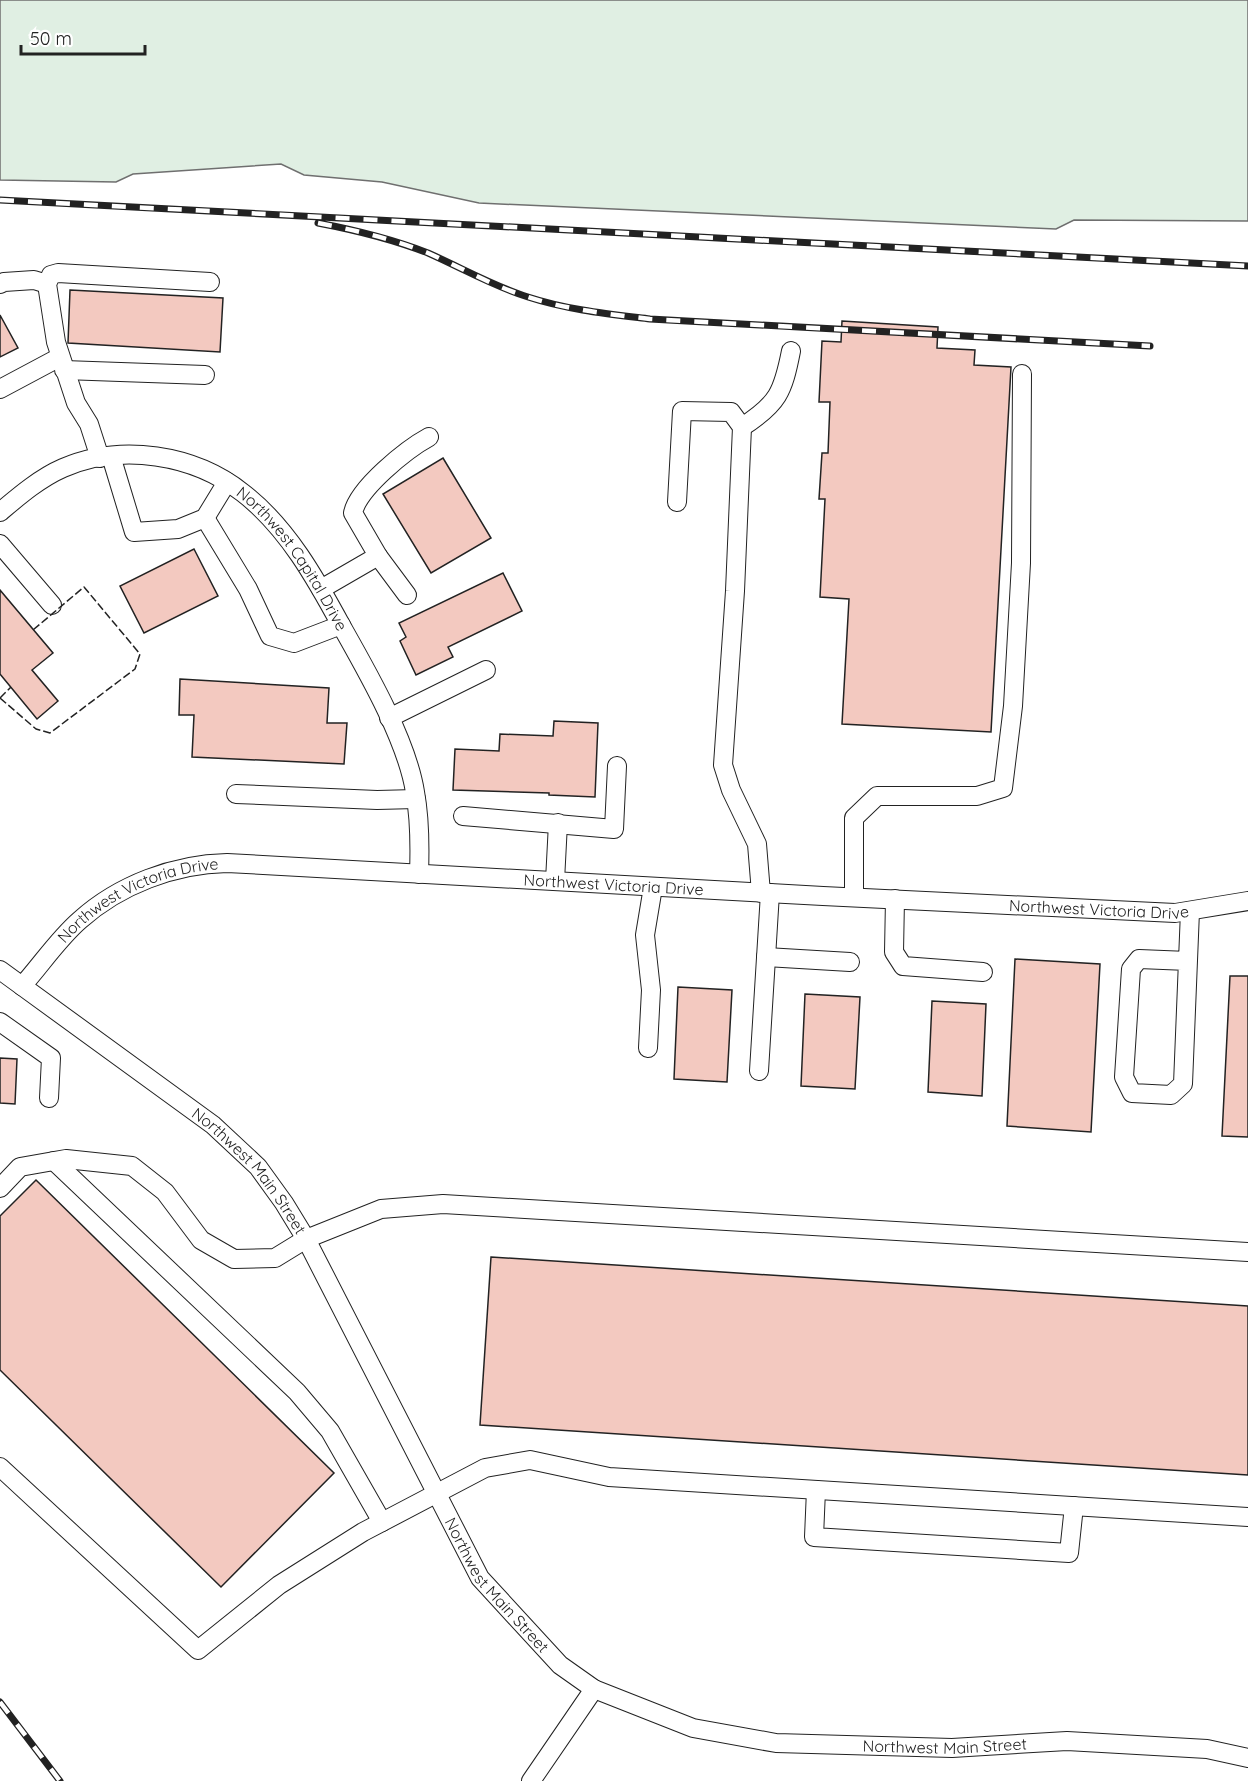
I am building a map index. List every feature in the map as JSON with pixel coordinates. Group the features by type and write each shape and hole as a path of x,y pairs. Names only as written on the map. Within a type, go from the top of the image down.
{"street":[{"path":"210,282 58,273 51,275 47,284 56,342 62,364 76,403 105,457 134,532 178,529 205,519 227,482"},
{"path":"0,284 34,280 47,284"},
{"path":"742,427 761,414 781,392 792,351"},
{"path":"0,389 62,364 205,375"},
{"path":"854,897 854,818 877,796 977,796 1003,788 1013,706 1020,563 1022,374"},
{"path":"677,502 682,411 730,412 742,427 735,591 723,765 731,790 757,844 766,893 766,957 759,1071"},
{"path":"407,595 378,556 353,513 354,504 362,493 410,448 429,437"},
{"name":"Northwest Capital Drive","path":"0,512 42,479 62,468 84,460 137,455 199,467 227,482 257,506 282,533 321,589 400,740 416,799 420,843 419,874"},
{"path":"205,519 248,589 270,636 294,643 341,625"},
{"path":"0,544 52,605"},
{"path":"321,589 378,556"},
{"path":"389,718 486,670"},
{"path":"463,816 614,829 617,766"},
{"path":"236,794 377,800 416,799"},
{"path":"555,881 558,824"},
{"name":"Northwest Victoria Drive","path":"22,986 78,922 96,906 111,896 147,880 205,863 227,862 653,887 1175,913 1248,902"},
{"path":"648,1048 651,990 645,935 653,887"},
{"path":"895,899 894,952 903,966 983,972"},
{"path":"1188,961 1139,959 1131,969 1124,1077 1132,1093 1171,1095 1183,1084 1188,961 1190,911"},
{"path":"766,957 850,962"},
{"name":"Northwest Main Street","path":"0,970 213,1125 258,1167 306,1239 480,1578 560,1665 594,1689 693,1728 776,1743 952,1748 1066,1741 1207,1749 1248,1758"},
{"path":"0,1022 51,1058 48,1098"},
{"path":"0,1188 20,1167 66,1159 132,1166 165,1192 201,1240 234,1259 275,1258 306,1239 381,1209 443,1204 1248,1252"},
{"path":"54,1161 297,1392 330,1431 381,1522"},
{"path":"0,1467 198,1650 279,1585 381,1522 485,1468 530,1460 609,1477 1248,1517"},
{"path":"816,1490 814,1537 1069,1554 1074,1506"},
{"path":"531,1781 594,1689"}],"green space":[{"path":"0,0 1248,0 1248,221 1074,220 1056,229 479,203 382,182 304,175 281,164 133,174 116,182 0,180"}],"building":[{"path":"70,290 223,298 220,352 68,343"},
{"path":"0,315 18,348 0,357"},
{"path":"842,321 938,327 937,348 975,350 974,365 1011,367 991,732 842,724 849,599 820,597 825,499 819,499 822,453 828,453 830,402 819,402 822,341 841,342"},
{"path":"443,458 491,538 431,573 383,494"},
{"path":"194,549 218,596 144,633 120,586"},
{"path":"503,573 522,611 448,647 453,657 416,675 400,641 406,637 399,623"},
{"path":"0,590 53,653 32,670 58,701 37,719 0,674"},
{"path":"180,679 329,688 327,723 347,723 344,764 192,757 194,715 179,715"},
{"path":"554,721 598,723 595,797 453,790 455,749 499,751 500,734 553,736"},
{"path":"1015,959 1100,964 1091,1132 1007,1126"},
{"path":"1230,976 1248,976 1248,1137 1222,1136"},
{"path":"678,987 732,990 727,1082 674,1079"},
{"path":"805,994 860,997 855,1089 801,1086"},
{"path":"932,1001 986,1004 982,1096 928,1092"},
{"path":"0,1058 17,1059 15,1104 0,1103"},
{"path":"36,1180 334,1473 221,1587 0,1370 0,1216"},
{"path":"491,1257 1248,1306 1248,1475 480,1425"}],"railway":[{"path":"0,200 1248,266"},
{"path":"318,223 373,235 414,248 502,288 528,297 604,313 650,319 1150,346"},
{"path":"0,1702 60,1781"}],"fence":[{"path":"0,698 36,729 50,733 135,669 140,654 84,587 33,630"},
{"path":"0,698 11,687"}]}
